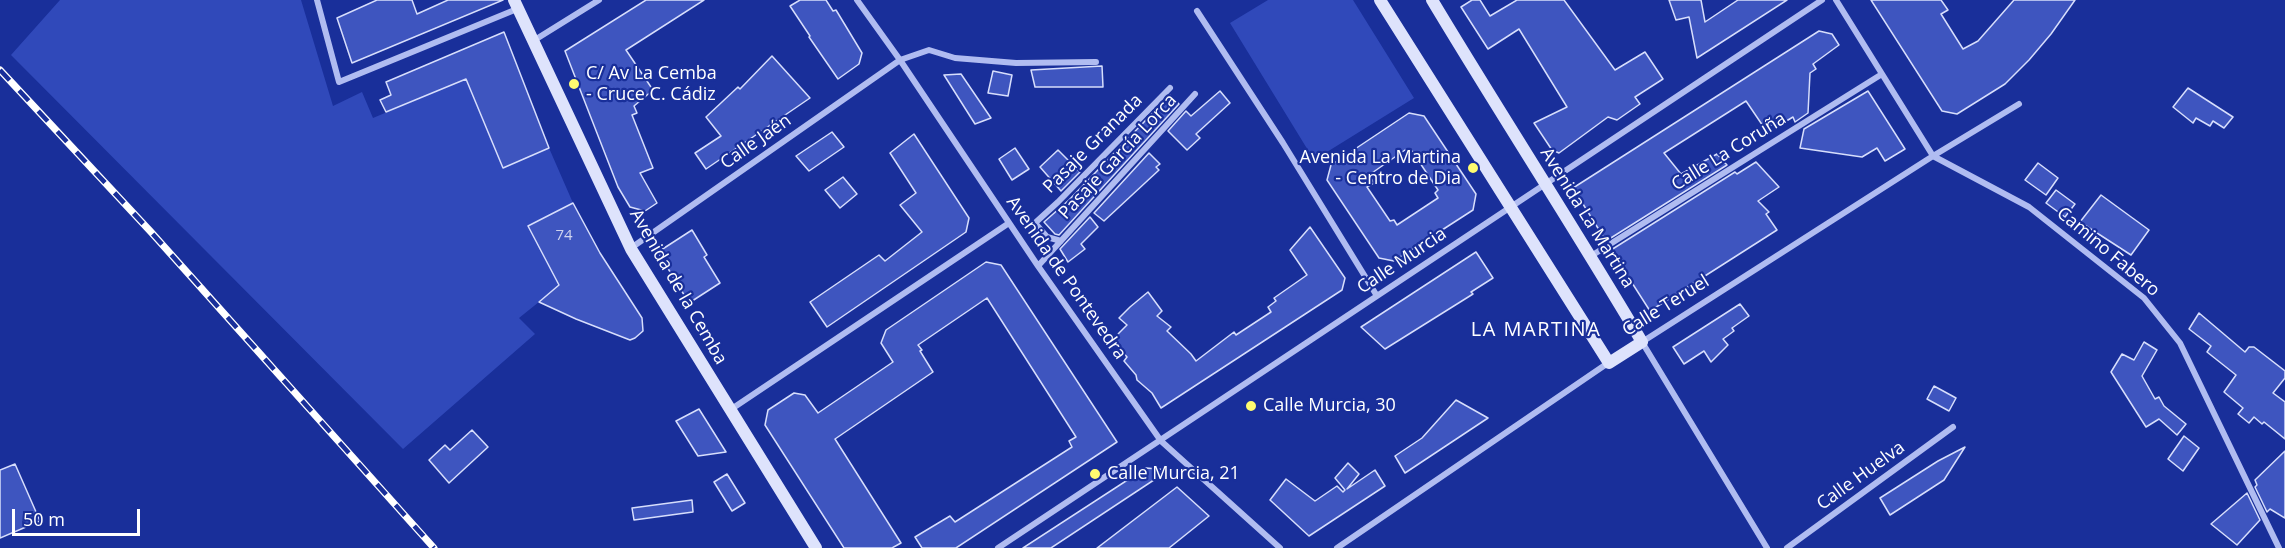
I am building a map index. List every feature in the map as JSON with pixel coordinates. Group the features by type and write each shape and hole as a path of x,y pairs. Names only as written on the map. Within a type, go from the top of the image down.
{"street":[{"path":"317,0 339,82 515,4"},
{"path":"533,41 599,0"},
{"name":"Avenida de Pontevedra","path":"857,0 1038,266 1161,441 1280,548"},
{"path":"1380,0 1609,363"},
{"name":"Avenida La Martina","path":"1432,0 1489,95 1592,256 1767,548"},
{"name":"Calle Murcia","path":"998,548 1545,182 1822,0"},
{"path":"1836,0 1933,156"},
{"name":"Avenida de la Cemba","path":"515,4 631,249 816,548"},
{"path":"1197,11 1283,143 1377,296"},
{"name":"Calle Jaén","path":"631,249 900,60 929,50 955,58 1016,63 1096,62"},
{"name":"Calle La Coruña","path":"1592,256 1882,74"},
{"name":"Pasaje Granada","path":"1061,241 1047,237 1035,223 1170,88"},
{"name":"Pasaje García Lorca","path":"1038,266 1195,94"},
{"name":"Calle Teruel","path":"1337,548 1609,363 1933,156 2019,104"},
{"name":"Camino Fabero","path":"1933,156 2029,207 2144,298 2180,343 2279,548"},
{"path":"730,410 1009,222"},
{"name":"Calle Huelva","path":"1787,548 1953,428"}],"shaded area":[{"path":"60,0 301,0 333,106 362,92 373,118 466,79 503,168 549,148 573,203 528,226 556,277 565,281 519,318 535,334 403,449 11,55"},
{"path":"1268,0 1353,0 1414,98 1314,160 1230,23"}],"building":[{"path":"377,0 412,0 417,14 448,0 503,0 352,63 337,18"},
{"path":"646,0 704,0 626,50 653,90 634,106 637,113 632,115 653,168 640,173 657,203 645,211 630,207 618,187 565,51"},
{"path":"800,0 826,0 833,11 836,10 862,53 859,64 838,79 790,6"},
{"path":"1472,0 1480,0 1490,16 1517,0 1564,0 1615,70 1645,52 1663,79 1635,97 1640,104 1617,120 1608,117 1559,153 1552,150 1534,123 1567,107 1519,29 1488,49 1461,7"},
{"path":"1669,0 1701,0 1705,22 1738,0 1787,0 1697,58 1689,17 1676,20"},
{"path":"1871,0 1941,0 1948,10 1941,14 1963,49 1978,41 2014,0 2075,0 2051,34 2005,84 1957,114 1942,111"},
{"path":"1819,31 1832,34 1839,45 1813,64 1816,69 1810,73 1808,113 1795,122 1793,117 1778,126 1776,122 1765,129 1746,101 1664,153 1681,174 1717,154 1727,165 1606,241 1573,188"},
{"path":"504,32 549,148 503,168 466,79 386,112 380,100 391,95 386,82"},
{"path":"772,56 810,98 706,169 695,153 721,136 706,117 738,87 740,89"},
{"path":"1102,66 1103,87 1035,87 1031,70"},
{"path":"993,71 1012,75 1008,96 988,93"},
{"path":"961,74 991,118 975,124 944,75"},
{"path":"2188,88 2233,117 2224,128 2213,121 2210,126 2196,118 2193,123 2173,107"},
{"path":"1220,91 1230,103 1196,134 1200,138 1187,150 1168,131 1186,111 1191,116"},
{"path":"1868,91 1905,149 1885,161 1877,148 1862,157 1800,148 1804,129"},
{"path":"1170,95 1179,104 1059,235 1055,234 1044,222 1069,200"},
{"path":"1409,113 1424,116 1476,194 1473,210 1394,261 1379,258 1327,180 1331,165","holes":["1405,150 1408,154 1412,151 1438,190 1435,193 1438,198 1397,225 1394,220 1390,221 1367,187 1374,183 1369,175"]},
{"path":"832,132 844,147 809,171 796,156"},
{"path":"914,134 969,218 966,232 827,327 810,302 879,255 885,261 922,232 900,205 916,193 890,153"},
{"path":"1015,148 1029,169 1012,180 999,159"},
{"path":"1058,150 1080,172 1061,191 1040,167"},
{"path":"1149,153 1160,164 1156,167 1159,170 1104,221 1094,213"},
{"path":"1756,162 1779,187 1758,201 1769,212 1766,214 1777,230 1650,311 1611,250 1735,172 1737,174"},
{"path":"2038,163 2058,178 2046,195 2025,180"},
{"path":"843,177 857,194 840,208 825,190"},
{"path":"2056,190 2075,204 2065,217 2046,203"},
{"path":"2101,195 2149,230 2131,255 2080,222"},
{"path":"573,203 600,253 642,318 643,331 635,338 630,340 539,302 559,285 528,226"},
{"path":"1090,217 1098,227 1081,244 1085,249 1068,262 1060,249"},
{"path":"1310,227 1345,278 1342,290 1161,408 1152,393 1137,380 1136,375 1124,361 1127,357 1112,340 1127,325 1119,318 1148,292 1162,311 1157,316 1171,327 1167,331 1196,361 1234,332 1236,335 1271,312 1268,307 1276,301 1274,298 1307,275 1290,250"},
{"path":"692,230 707,255 704,257 720,283 689,303 658,252"},
{"path":"1476,252 1493,278 1471,292 1473,294 1385,349 1361,327"},
{"path":"986,262 1001,265 1117,442 956,548 922,548 915,537 950,516 955,522 1072,447 1069,441 1076,437 987,298 918,345 933,372 835,439 901,543 892,548 844,548 765,425 768,410 794,393 805,395 818,413 893,362 881,343 886,330"},
{"path":"1740,304 1749,316 1732,328 1734,331 1723,339 1728,345 1711,362 1704,351 1684,364 1673,347"},
{"path":"2199,313 2245,352 2249,347 2254,347 2285,371 2285,378 2273,393 2285,402 2285,439 2264,422 2262,424 2254,417 2249,423 2238,414 2243,408 2224,392 2236,375 2207,352 2211,346 2189,329"},
{"path":"2144,342 2157,350 2142,376 2155,399 2159,397 2164,406 2186,424 2177,435 2159,419 2146,427 2111,372 2122,354 2134,360"},
{"path":"1934,386 1956,398 1949,411 1927,399"},
{"path":"1456,400 1488,418 1405,473 1395,456 1422,438"},
{"path":"699,409 726,452 698,456 676,421"},
{"path":"472,430 488,447 449,483 429,460 445,445 450,450"},
{"path":"2184,436 2199,448 2183,471 2168,459"},
{"path":"1965,447 1944,480 1890,515 1880,498 1938,461"},
{"path":"2285,451 2285,518 2270,509 2267,512 2255,487 2257,485 2255,480"},
{"path":"1348,463 1359,474 1347,489 1375,470 1385,486 1309,536 1270,500 1286,479 1315,501 1337,486 1343,492 1345,490 1335,478"},
{"path":"15,464 40,521 0,538 0,470"},
{"path":"1146,468 1169,470 1051,548 1023,548"},
{"path":"727,474 745,503 732,511 714,482"},
{"path":"1177,487 1209,516 1169,548 1097,548"},
{"path":"2247,493 2260,520 2237,545 2211,524"},
{"path":"692,500 693,512 634,520 632,508"}],"railway":[{"path":"0,70 151,232 434,548"}],"place":[{"name":"C/ Av La Cemba - Cruce C. Cádiz","path":"574,84"},
{"name":"Avenida La Martina - Centro de Dia","path":"1473,168"},
{"name":"Calle Murcia, 30","path":"1251,406"},
{"name":"Calle Murcia, 21","path":"1095,474"}],"district":[{"name":"LA MARTINA","path":"1536,330"}]}
